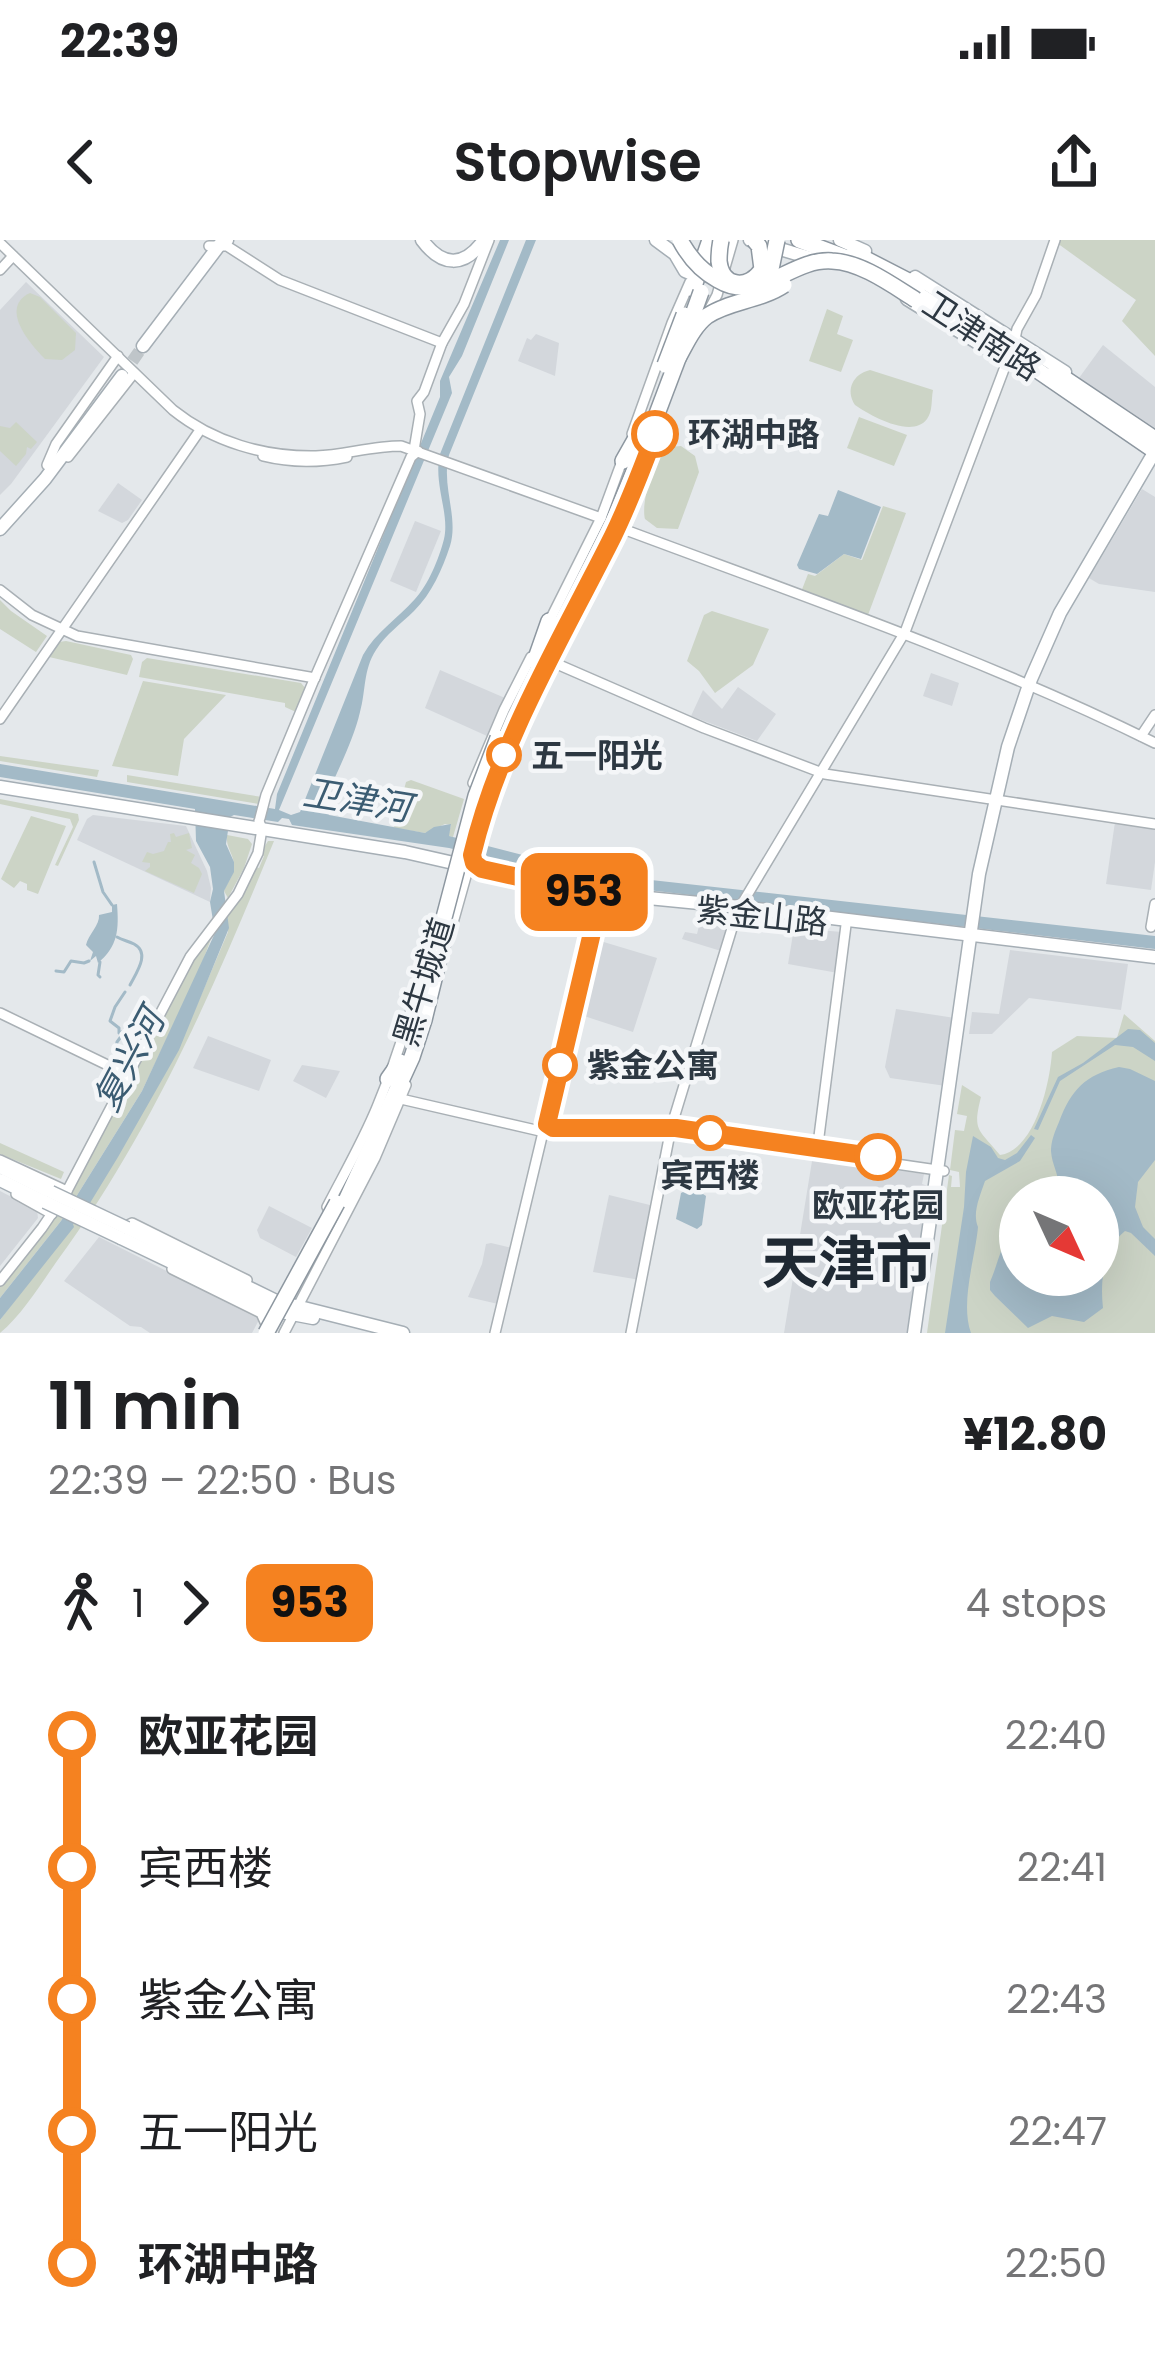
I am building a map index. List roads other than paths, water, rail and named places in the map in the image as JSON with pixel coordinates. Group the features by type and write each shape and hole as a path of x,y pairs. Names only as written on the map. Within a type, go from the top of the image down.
{"highway":[{"path":"680,240 706,273 738,288 760,286 800,267 843,262 1012,351"},
{"path":"693,288 706,240"},
{"path":"693,288 720,240"},
{"path":"720,240 722,272 741,284 755,279 762,266 759,246 752,240"},
{"name":"卫津南路","path":"800,240 871,264 1012,351 1116,431 1153,449"},
{"name":"卫津南路","path":"824,240 1012,351 1153,449"},
{"path":"678,358 710,313 761,283 780,243"},
{"path":"710,313 766,295 825,261"},
{"name":"黑牛城道","path":"502,739 542,663 678,358 693,288"},
{"name":"黑牛城道","path":"340,1204 416,1020 502,739 641,456 693,288"},
{"path":"622,461 645,433"},
{"path":"633,488 641,456"},
{"path":"542,663 557,621 592,577"},
{"name":"黑牛城道","path":"272,1320 374,1145 416,1044 443,930"},
{"path":"374,1145 402,1096 416,1044"},
{"path":"388,1079 400,1062"}],"main road":[{"path":"426,242 439,258 458,260 472,254 484,240"},
{"path":"423,453 417,401 440,344 464,304 484,240"},
{"path":"297,1310 375,1158 425,1031 467,863 459,838 478,768 504,710 557,621 667,339 693,288 675,254 656,240"},
{"path":"272,1320 376,1116 513,734 542,663 615,531 710,313 733,240"},
{"path":"752,240 780,243 874,281 1012,351"},
{"path":"840,240 903,271 1012,351"},
{"path":"633,1333 674,1130 741,910 907,634 1053,240"},
{"path":"141,344 221,244 289,287 440,344"},
{"path":"5,257 168,412 229,448 288,462 329,461 381,450 423,453"},
{"path":"693,288 685,303 710,313"},
{"path":"667,339 684,308 710,313"},
{"path":"123,369 190,423 231,444 320,456 401,446 601,518"},
{"path":"0,529 123,369"},
{"path":"0,715 195,432"},
{"path":"917,1333 973,930 996,800 1032,683 1060,613 1153,449"},
{"path":"0,1279 56,1201 194,948 237,893 250,863 263,805 314,680 411,457 423,453"},
{"path":"0,519 49,469"},
{"path":"620,519 625,526 1032,683 1155,741"},
{"path":"615,531 623,529 907,634"},
{"path":"0,593 58,631 314,680"},
{"path":"542,663 823,773 1155,824"},
{"path":"1142,734 1155,715"},
{"name":"紫金山路","path":"0,790 467,863 597,899 973,930 1155,960"},
{"path":"469,799 486,806"},
{"path":"496,1333 597,899"},
{"path":"1151,927 1155,904"},
{"name":"紫金山路","path":"741,910 846,925 973,930"},
{"path":"817,1150 846,925"},
{"path":"0,1015 126,1077"},
{"path":"402,1096 546,1127 674,1130 941,1168"},
{"path":"0,1173 37,1178 56,1201"},
{"path":"0,1173 24,1198 56,1201"},
{"path":"0,1173 124,1233 272,1320"},
{"path":"132,1223 272,1293 272,1320 118,1243 122,1228 132,1223"},
{"path":"272,1320 297,1310 403,1333"},
{"path":"272,1320 297,1310 377,1333"}],"water":[{"path":"500,240 509,240 449,377 452,393 279,810 291,815 300,812 363,655 415,599 433,571 445,529 440,454 526,240 536,240 449,455 453,524 447,555 426,597 384,639 372,658 357,723 326,798 329,815 425,833 451,824 449,836 597,874 1155,936 1155,949 596,884 449,848 292,825 289,819 278,822 234,815 226,844 234,862 224,891 229,928 179,1050 90,1203 0,1320 0,1298 61,1221 142,1091 215,933 210,867 196,841 195,809 0,777 0,764 275,809 277,794 440,397 440,381"},
{"path":"838,490 881,507 861,559 844,554 817,574 799,569 819,514 828,516"},
{"path":"117,904 113,944 98,963 96,956 90,961 93,952 86,945 99,915 112,912 112,905"},
{"path":"1128,1029 1140,1030 1155,1043 1155,1061 1133,1047 1115,1045 1060,1081 1038,1130 1034,1129 1058,1077"},
{"path":"1119,1067 1155,1081 1155,1160 1138,1182 1135,1207 1143,1227 1155,1239 1155,1256 1131,1233 1125,1231 1119,1237 1119,1176 1057,1176 1051,1147 1055,1132 1074,1093 1097,1074"},
{"path":"1031,1135 1035,1138 1020,1161 985,1181 976,1210 968,1295 971,1333 945,1333 973,1136 1005,1160"},
{"path":"689,1189 706,1196 702,1225 697,1229 676,1219 681,1193"},
{"path":"999,1258 999,1296 1102,1296 1103,1308 1084,1322 1052,1316 1028,1328 990,1290"}],"waterway":[{"path":"94,862 112,905"},
{"name":"复兴河","path":"117,937 134,944 141,953 130,985"},
{"path":"56,971 64,972 71,961 89,961"},
{"path":"100,962 100,977"},
{"name":"复兴河","path":"116,1048 125,1031 119,1033 110,1021 125,992"}],"tunnel":[{"path":"122,376 143,346"}],"place":[{"name":"环湖中路","path":"655,434"},
{"name":"五一阳光","path":"504,755"},
{"name":"紫金公寓","path":"560,1065"},
{"name":"宾西楼","path":"710,1133"},
{"name":"欧亚花园","path":"878,1157"}],"district":[{"name":"天津市","path":"847,1263"}],"water label":[{"name":"卫津河","path":"357,800"}]}
